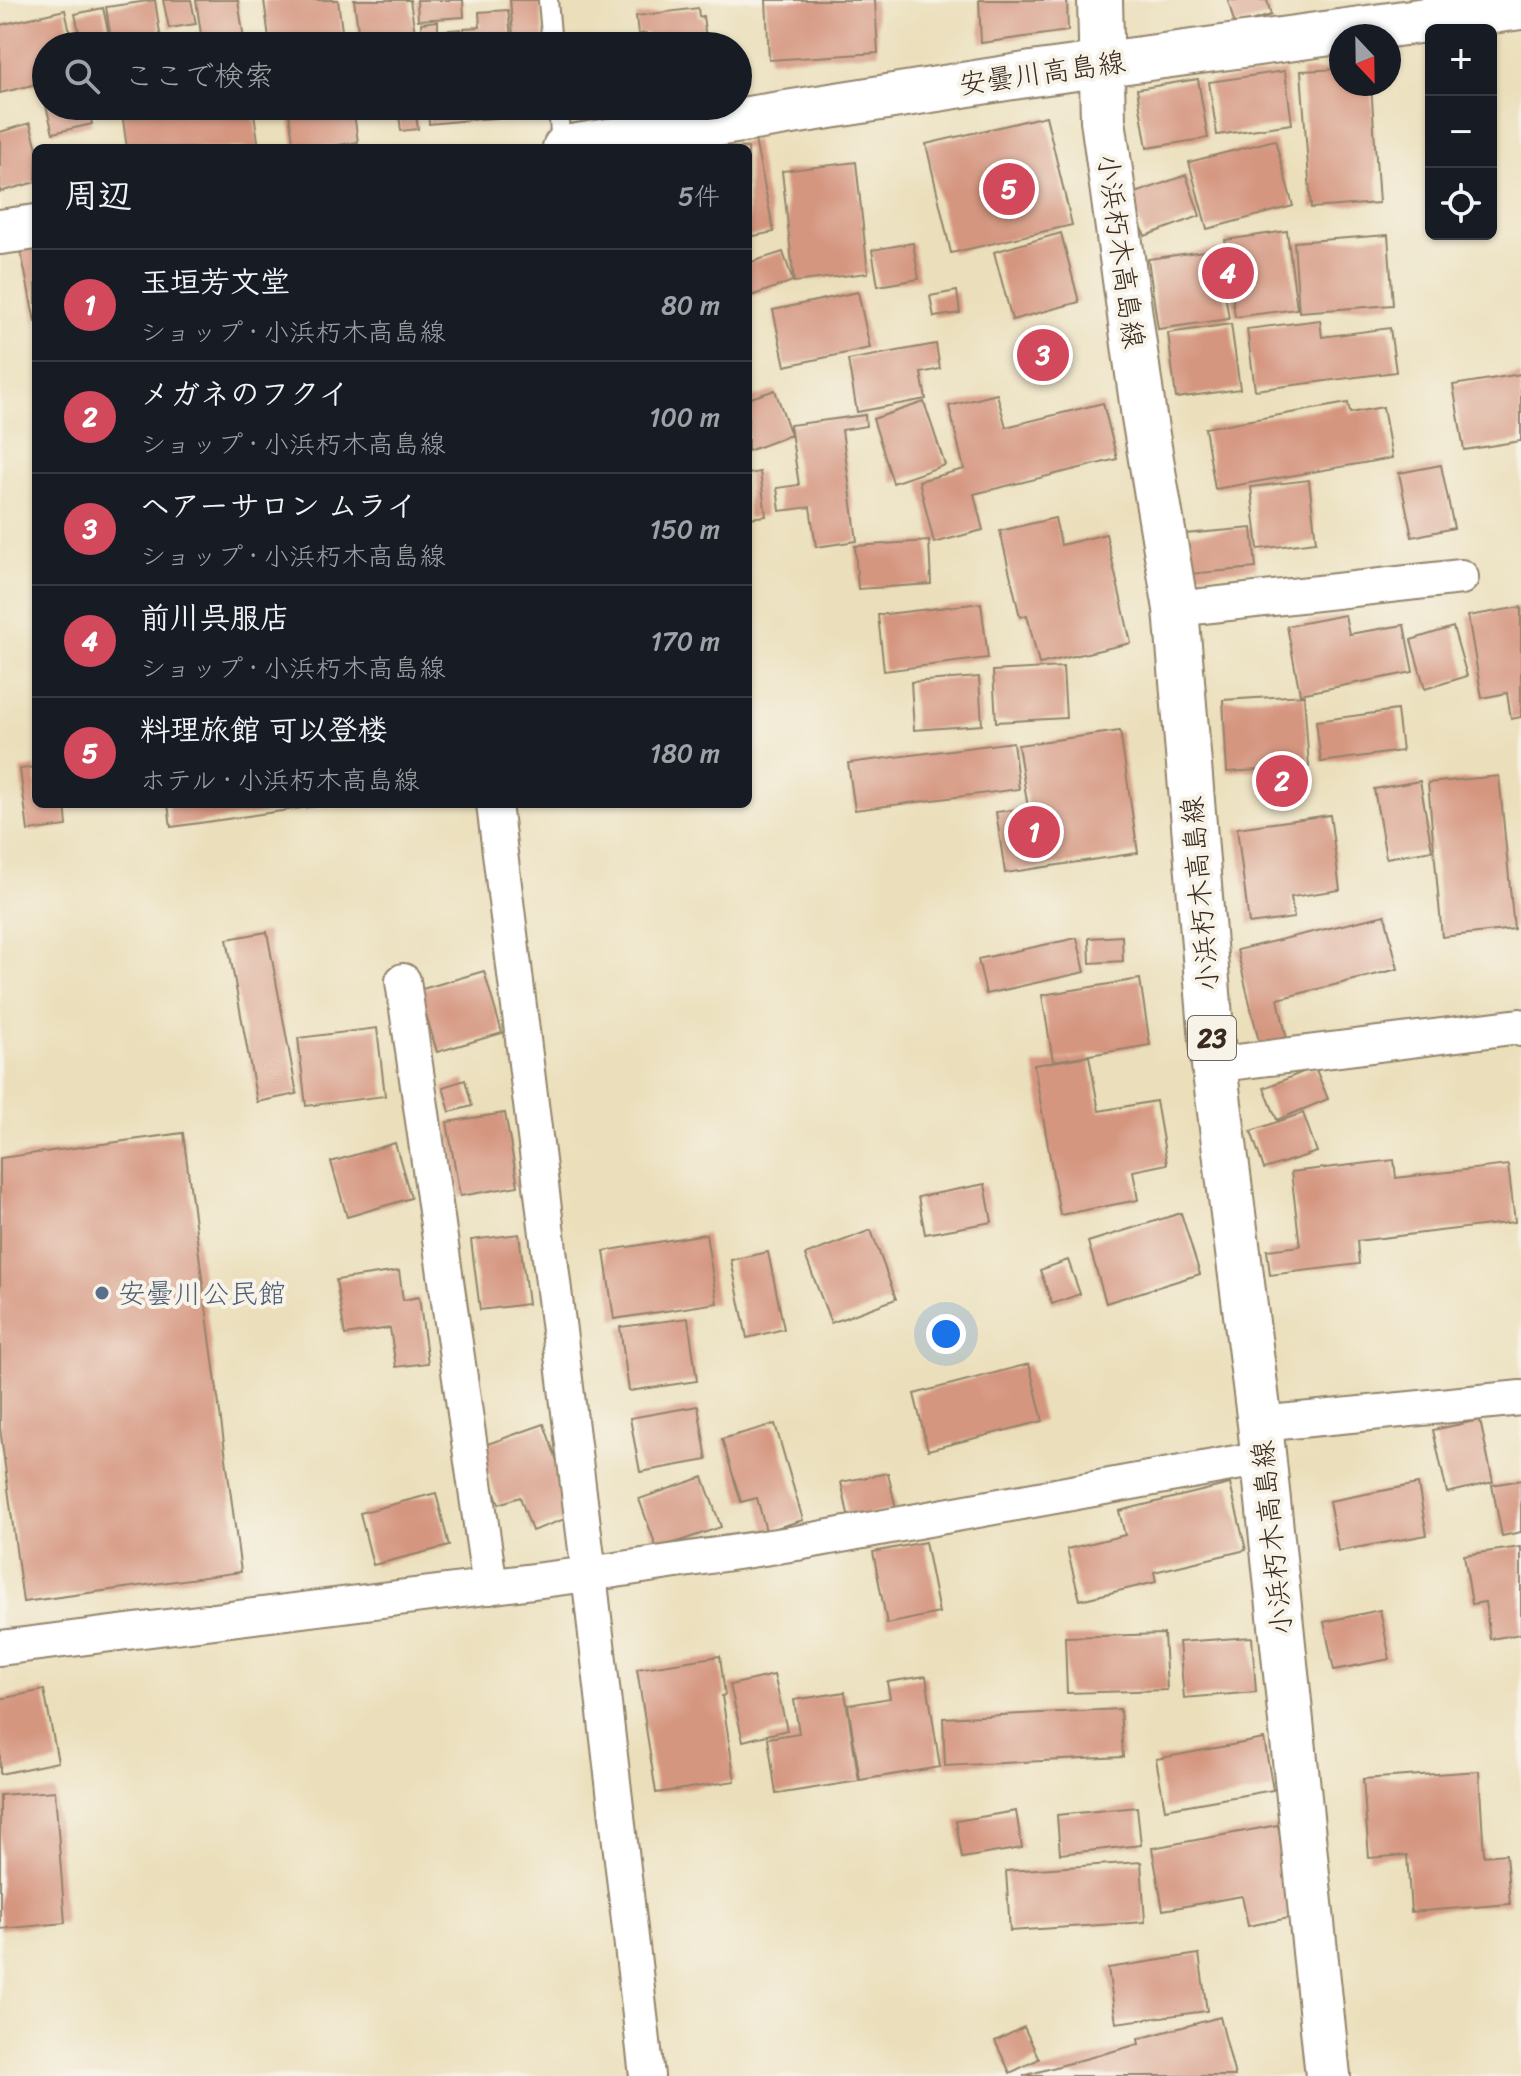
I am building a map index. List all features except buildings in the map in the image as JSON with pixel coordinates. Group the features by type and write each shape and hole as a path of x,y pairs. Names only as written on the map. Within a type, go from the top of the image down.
{"main road":[{"name":"小浜朽木高島線","path":"1100,0 1103,120 1144,417 1176,609 1214,1065 1262,1441 1328,2076"},
{"name":"安曇川高島線","path":"752,118 1032,74 1521,7"},
{"name":"安曇川高島線","path":"588,144 740,120"},
{"path":"0,232 32,228"}],"street":[{"path":"1176,609 1461,577"},
{"path":"494,808 647,2076"},
{"path":"403,981 490,1587"},
{"path":"1214,1065 1520,1026 1521,1029"},
{"path":"0,1648 589,1574 797,1543 1262,1441 1521,1398"}],"lane":[{"path":"548,0 551,32"},
{"path":"560,120 563,144"}],"place":[{"name":"料理旅館 可以登楼","path":"1009,189"},
{"name":"前川呉服店","path":"1228,273"},
{"name":"ヘアーサロン ムライ","path":"1043,355"},
{"name":"メガネのフクイ","path":"1282,781"},
{"name":"玉垣芳文堂","path":"1034,832"},
{"name":"安曇川公民館","path":"102,1293"}]}
